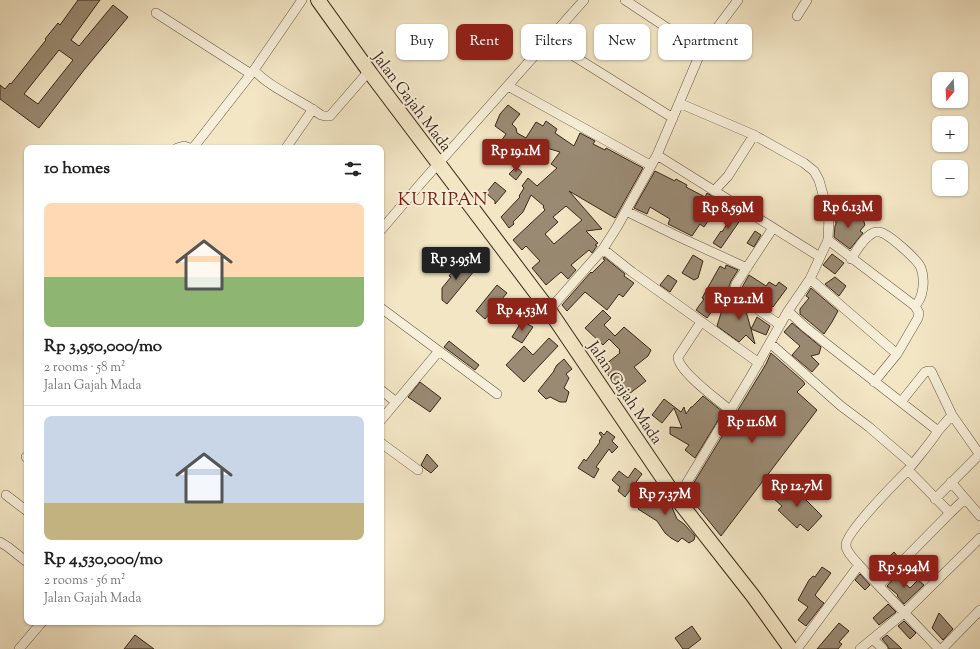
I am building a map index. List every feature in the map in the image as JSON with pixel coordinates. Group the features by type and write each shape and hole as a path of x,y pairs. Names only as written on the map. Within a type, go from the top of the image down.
{"main road":[{"name":"Jalan Gajah Mada","path":"318,0 369,71 549,310 677,498 791,649"}],"street":[{"path":"194,145 253,72 302,0"},
{"path":"562,24 584,0"},
{"path":"625,0 661,24"},
{"path":"720,24 738,0"},
{"path":"797,16 807,0"},
{"path":"156,13 325,116 330,116 369,71"},
{"path":"384,224 531,60"},
{"path":"580,60 673,118"},
{"path":"549,310 603,249 617,227 650,165 657,155 698,60"},
{"path":"508,86 650,165"},
{"path":"677,498 788,311 810,279 828,240 829,216 819,180 814,171 790,155 754,135 679,103"},
{"path":"288,145 313,109"},
{"path":"714,191 728,176 754,135"},
{"path":"657,155 820,257"},
{"path":"626,211 747,268"},
{"path":"773,228 734,288 735,292 780,325"},
{"path":"851,259 867,237 873,233 881,232 895,242 915,260 922,270 922,292 920,300 915,306"},
{"path":"828,240 851,259 915,306 918,313 918,318 897,354 874,382"},
{"path":"603,249 701,322 759,362"},
{"path":"810,279 897,354"},
{"path":"384,310 497,394"},
{"path":"788,311 805,327 938,431"},
{"path":"701,322 678,358 678,362 693,379 730,410"},
{"path":"770,343 910,467 935,499 950,513"},
{"path":"384,416 439,351"},
{"path":"902,402 925,372 931,371 952,415 980,454 935,499"},
{"path":"384,392 396,402"},
{"path":"952,415 910,467 858,524 846,539 846,546 849,553 859,564 941,649 980,610"},
{"path":"384,445 418,470"},
{"path":"951,482 980,516"},
{"path":"6,495 24,509"},
{"path":"879,585 965,499"},
{"path":"860,649 905,612 980,538"},
{"path":"0,542 24,560"},
{"path":"797,649 859,564"},
{"path":"19,649 39,625"},
{"path":"872,639 883,649"}],"building":[{"path":"78,0 100,0 71,40 79,46 113,5 128,17 39,128 0,99 0,85 5,89 10,83 11,84 58,23 60,25","holes":["59,50 73,60 38,104 24,94"]},
{"path":"508,105 520,114 512,124 516,128 517,133 526,138 536,122 543,126 546,121 557,129 555,133 574,146 580,133 595,141 593,144 605,150 606,148 643,168 615,218 569,191 602,229 586,231 598,243 595,245 597,246 592,253 589,250 571,265 576,270 568,279 561,272 546,285 532,268 540,261 526,246 522,250 513,240 545,210 543,207 544,206 531,195 523,212 509,228 501,217 520,197 519,196 524,188 522,186 528,178 537,186 557,168 551,164 560,152 540,146 538,148 531,144 524,155 521,153 514,163 495,150 506,134 495,126 500,114","holes":["566,206 582,220 554,244 545,234 558,222 553,217"]},
{"path":"516,167 522,172 516,180 509,174"},
{"path":"655,171 675,181 676,179 687,185 686,187 705,197 707,193 721,202 704,227 700,224 692,236 668,224 670,219 650,207 647,214 634,208"},
{"path":"495,182 506,191 495,204 495,201 486,193"},
{"path":"836,209 852,220 852,218 857,221 858,218 863,219 865,225 860,231 863,233 850,249 834,237"},
{"path":"735,211 743,216 721,248 713,243"},
{"path":"755,231 761,235 754,247 747,243"},
{"path":"832,254 844,263 835,274 823,265"},
{"path":"693,255 703,261 698,278 694,280 682,273"},
{"path":"604,257 625,274 624,276 634,283 623,297 619,294 607,310 585,292 567,311 562,305 591,272 592,273 605,260 603,259"},
{"path":"461,260 475,270 447,304 442,300 442,288 451,277 449,276"},
{"path":"726,265 738,270 728,289 707,318 696,310 704,299 702,298 720,266 725,269"},
{"path":"668,275 677,281 670,292 660,285"},
{"path":"749,275 766,286 769,282 776,286 779,282 787,288 773,307 752,291 750,295 741,289"},
{"path":"835,277 846,286 839,296 825,284"},
{"path":"497,285 507,293 485,319 476,311"},
{"path":"811,288 838,311 824,334 800,314 800,309 809,298 806,296"},
{"path":"728,291 732,299 745,308 755,344 746,335 739,342 717,326"},
{"path":"603,310 611,318 604,325 615,336 624,327 651,350 648,356 634,367 646,381 625,397 602,367 620,353 620,350 609,339 603,345 585,328"},
{"path":"757,317 770,326 766,335 751,329"},
{"path":"522,321 533,327 522,343 512,337"},
{"path":"792,323 821,347 819,354 811,356 819,364 812,372 792,355 800,346 784,332"},
{"path":"549,338 558,346 524,382 506,365 524,346 533,355"},
{"path":"449,341 479,365 475,370 444,347"},
{"path":"771,353 803,381 805,384 797,392 817,410 721,536 687,494 766,364"},
{"path":"564,359 572,369 566,374 569,378 564,388 569,392 566,402 560,402 550,397 546,399 538,391 557,365"},
{"path":"420,382 441,398 430,412 408,397"},
{"path":"703,396 723,412 695,458 685,450 689,445 670,434 670,427 682,428 674,408 662,423 652,415 664,399 681,412 684,407 686,414"},
{"path":"607,431 615,437 612,441 618,447 612,453 609,449 596,467 599,469 594,478 578,468 584,459 586,461 600,442 599,441 602,437 599,433 601,432 604,435"},
{"path":"427,454 438,466 431,473 421,465"},
{"path":"635,468 642,474 625,497 618,491 620,487 612,480 619,471 628,478"},
{"path":"789,483 822,516 808,531 800,524 797,528 778,510 782,506 774,499"},
{"path":"657,486 665,496 666,505 671,505 677,519 695,536 694,540 689,543 682,538 678,542 665,533 657,521 638,509 652,488 654,489"},
{"path":"894,552 898,557 882,574 877,568"},
{"path":"822,567 831,573 815,595 824,603 806,626 798,620 808,607 798,600 809,580 813,576 815,577"},
{"path":"860,574 870,585 865,590 855,580"},
{"path":"896,576 910,588 918,580 924,585 904,604 897,596 898,595 887,586"},
{"path":"888,604 896,612 879,625 873,618"},
{"path":"939,613 953,629 943,640 932,628"},
{"path":"904,621 916,633 910,639 898,626"},
{"path":"839,623 849,631 839,642 842,644 838,649 817,649"},
{"path":"692,626 701,639 688,649 683,649 675,638"},
{"path":"135,635 154,649 124,649"},
{"path":"887,635 902,649 889,649 882,639"}],"district":[{"name":"KURIPAN","path":"443,199"}]}
